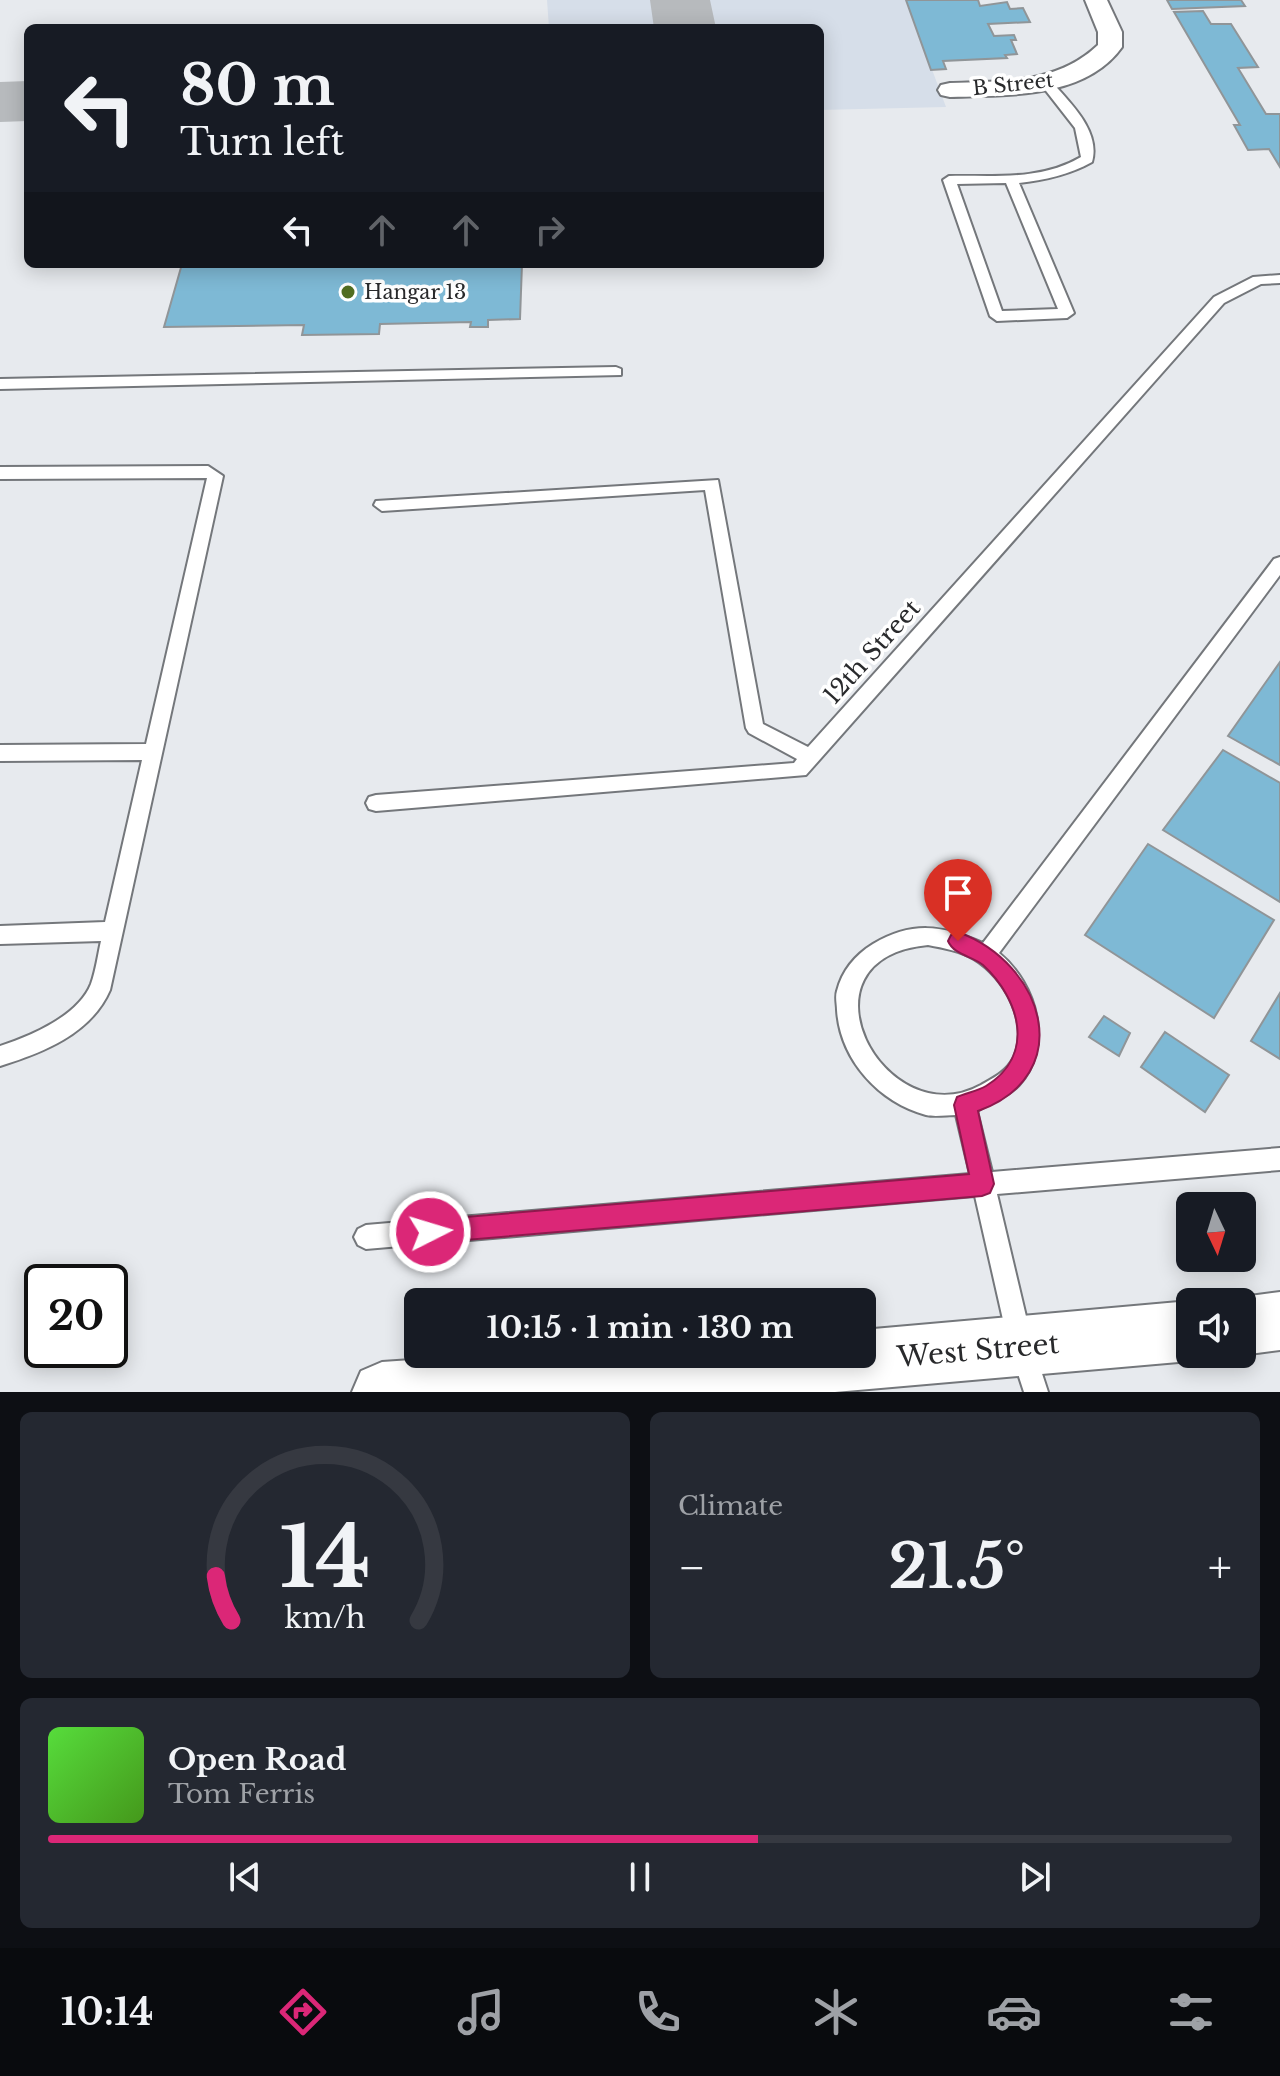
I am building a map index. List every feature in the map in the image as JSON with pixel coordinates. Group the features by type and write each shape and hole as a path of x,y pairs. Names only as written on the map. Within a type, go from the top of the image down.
{"street":[{"name":"B Street","path":"950,90 1047,84 1087,69 1110,47 1110,32 1096,0"},
{"path":"1256,1324 1280,1321"},
{"name":"West Street","path":"382,1392 881,1359 1028,1369 1176,1334"}],"lane":[{"path":"1010,177 1067,313 997,316 949,180 1072,170 1087,159 1089,146 1084,131 1047,84"},
{"name":"12th Street","path":"376,803 799,770 1219,300 1258,280 1280,279"},
{"path":"0,384 616,372"},
{"path":"0,473 208,472 215,476 100,990 81,1014 43,1043 0,1056"},
{"path":"382,505 712,484 755,728 810,757"},
{"path":"986,955 1280,563"},
{"path":"0,753 153,752"},
{"path":"0,935 113,931"},
{"path":"928,936 958,941 986,955 1008,975 1023,1000 1029,1027 1026,1054 1013,1078 992,1095 965,1105 934,1106 904,1096 878,1080 859,1056 847,1027 846,999 855,972 874,952 899,940 928,936"},
{"path":"965,1105 1028,1369"},
{"path":"366,1237 1280,1159"}],"shaded area":[{"path":"547,0 906,0 946,107 824,110 824,24 549,24"}],"building":[{"path":"906,0 978,0 980,6 1007,2 1010,9 1023,8 1030,22 988,24 994,36 1014,35 1016,40 1011,40 1017,54 1005,55 1007,58 943,61 946,69 931,70"},
{"path":"1167,0 1241,0 1245,6 1172,9"},
{"path":"1203,11 1211,24 1231,24 1258,67 1238,68 1266,114 1280,114 1280,167 1269,149 1248,150 1234,125 1240,125 1174,12"},
{"name":"Hangar 13","path":"181,268 522,268 520,319 488,320 488,327 470,327 471,322 380,324 379,334 302,335 304,325 164,327"},
{"path":"1280,662 1280,765 1228,736"},
{"path":"1223,750 1280,783 1280,902 1163,830"},
{"path":"1148,844 1274,920 1214,1018 1085,935"},
{"path":"1280,993 1280,1059 1251,1041"},
{"path":"1104,1016 1130,1033 1119,1056 1089,1037"},
{"path":"1165,1032 1229,1075 1205,1112 1141,1067"}],"taxiway":[{"path":"680,0 684,24"},
{"path":"0,102 24,101"}],"place":[{"name":"Hangar 13","path":"348,292"}],"route":[{"path":"430,1232 982,1184 965,1105 992,1095 1013,1078 1026,1054 1029,1027 1023,1000 1008,975 986,955 958,941"}]}
